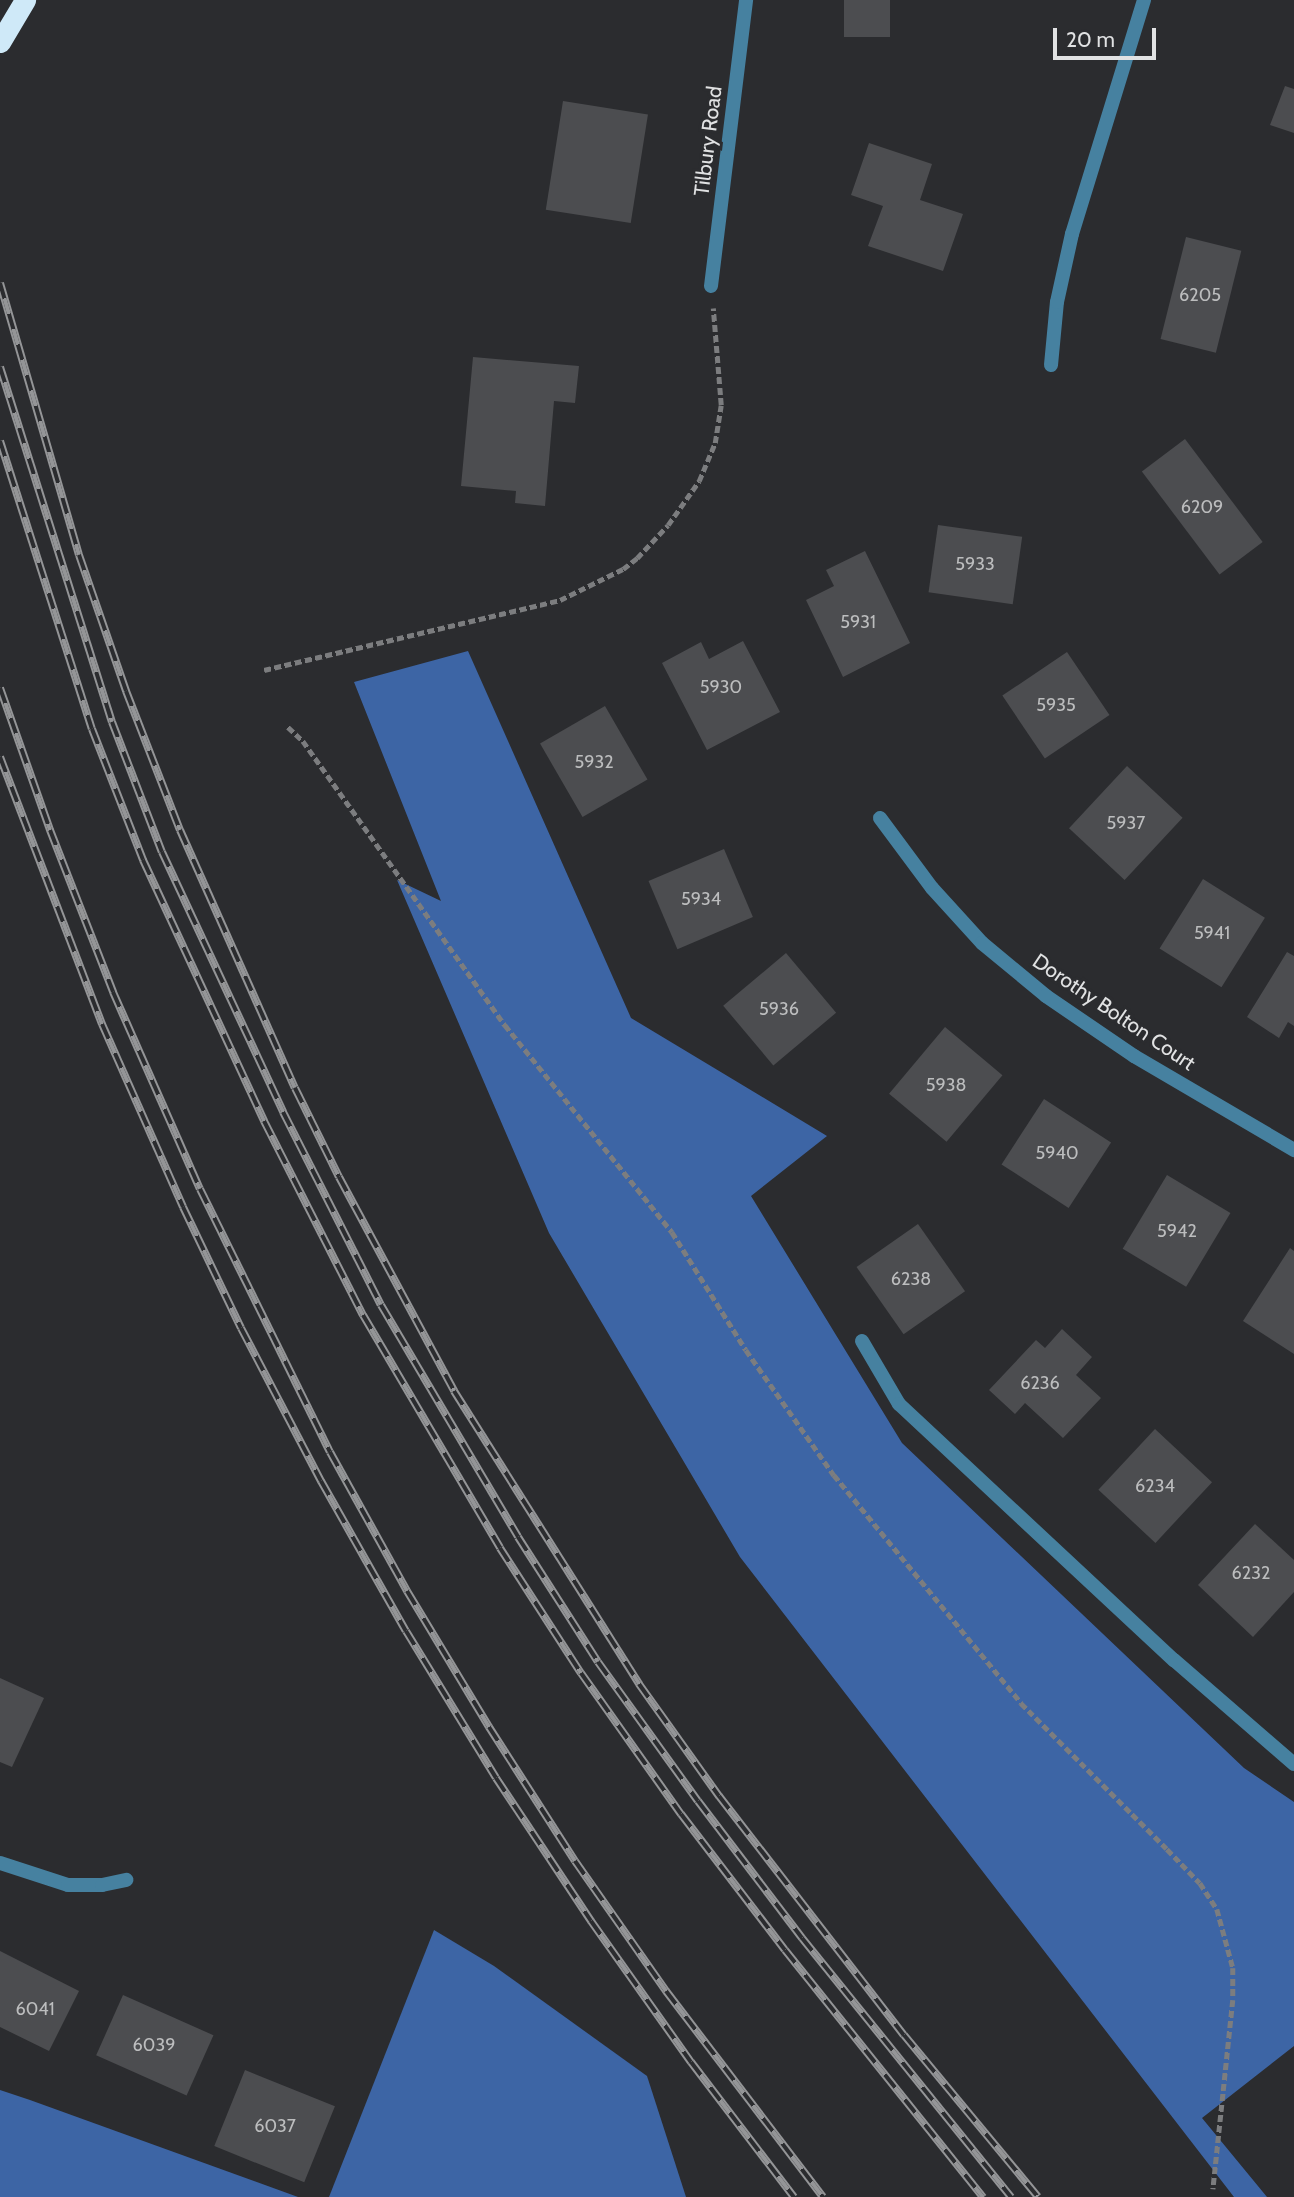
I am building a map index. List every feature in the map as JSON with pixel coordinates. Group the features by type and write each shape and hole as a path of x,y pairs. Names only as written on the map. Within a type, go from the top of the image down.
{"highway":[{"path":"0,42 25,0"}],"street":[{"name":"Tilbury Road","path":"711,286 746,0"},
{"path":"1051,365 1057,302 1072,234 1144,0"},
{"name":"Dorothy Bolton Court","path":"880,818 932,888 982,943 1046,996 1134,1056 1294,1150"},
{"path":"862,1341 900,1404 1174,1660 1294,1764"},
{"path":"0,1863 68,1885 102,1885 126,1880"}],"path":[{"path":"264,670 560,600 623,569 638,558 668,525 699,481 715,443 721,405 711,286"},
{"path":"288,727 303,741 531,1059 672,1232 746,1350 834,1475 1021,1703 1167,1849 1200,1884 1217,1909 1233,1968 1233,1990 1213,2189"}],"shaded area":[{"path":"468,651 631,1018 827,1136 751,1196 902,1443 1244,1768 1294,1802 1294,2046 1202,2118 1267,2197 1234,2197 740,1557 549,1233 397,880 441,901 354,682"},
{"path":"434,1930 494,1966 647,2076 686,2197 329,2197"},
{"path":"0,2090 30,2100 298,2197 0,2197"}],"building":[{"path":"844,0 890,0 890,37 844,37"},
{"path":"1285,86 1294,89 1294,133 1270,125"},
{"path":"563,101 648,114 631,223 546,210"},
{"path":"869,143 932,164 920,200 963,214 943,271 868,246 883,206 851,195"},
{"path":"1186,237 1241,251 1216,353 1161,339"},
{"path":"473,357 579,366 575,403 554,401 545,506 515,503 516,491 461,486"},
{"path":"1185,439 1263,542 1220,575 1142,471"},
{"path":"938,525 1022,537 1013,604 929,592"},
{"path":"865,551 910,643 843,677 806,600 834,586 826,570"},
{"path":"743,641 780,712 707,750 662,663 701,642 709,659"},
{"path":"1067,652 1109,715 1045,759 1002,696"},
{"path":"605,706 648,780 583,817 540,744"},
{"path":"1127,766 1183,818 1125,880 1069,828"},
{"path":"724,849 753,917 677,949 649,881"},
{"path":"1203,879 1265,918 1221,987 1160,949"},
{"path":"1287,952 1294,956 1294,1026 1288,1022 1279,1038 1247,1017"},
{"path":"786,953 836,1013 773,1065 723,1006"},
{"path":"945,1027 1002,1075 947,1142 889,1094"},
{"path":"1044,1099 1111,1143 1069,1208 1002,1164"},
{"path":"1167,1175 1230,1213 1186,1287 1123,1249"},
{"path":"918,1224 965,1291 904,1334 857,1267"},
{"path":"1290,1248 1294,1251 1294,1354 1243,1321"},
{"path":"1062,1329 1092,1357 1076,1375 1101,1398 1063,1438 1025,1403 1015,1414 989,1390 1036,1340 1045,1348"},
{"path":"1155,1429 1212,1482 1155,1543 1098,1490"},
{"path":"1255,1524 1294,1560 1294,1592 1253,1637 1198,1585"},
{"path":"0,1678 44,1698 12,1767 0,1762"},
{"path":"0,1951 79,1991 49,2051 0,2027"},
{"path":"123,1995 213,2035 187,2096 96,2055"},
{"path":"245,2070 335,2106 304,2182 214,2146"}],"railway":[{"path":"0,283 79,555 126,691 180,830 295,1088 339,1177 454,1391 639,1684 719,1796 904,2035 1038,2197"},
{"path":"0,367 112,722 162,852 283,1112 381,1305 518,1537 598,1662 698,1801 802,1938 1011,2197"},
{"path":"0,441 92,729 143,860 264,1121 363,1315 500,1548 581,1673 681,1814 785,1950 983,2197"},
{"path":"0,688 50,830 113,992 200,1189 330,1452 407,1591 489,1727 575,1861 666,1991 823,2197"},
{"path":"0,757 102,1024 183,1207 241,1328 321,1481 406,1631 496,1778 591,1921 691,2062 794,2197"}]}
